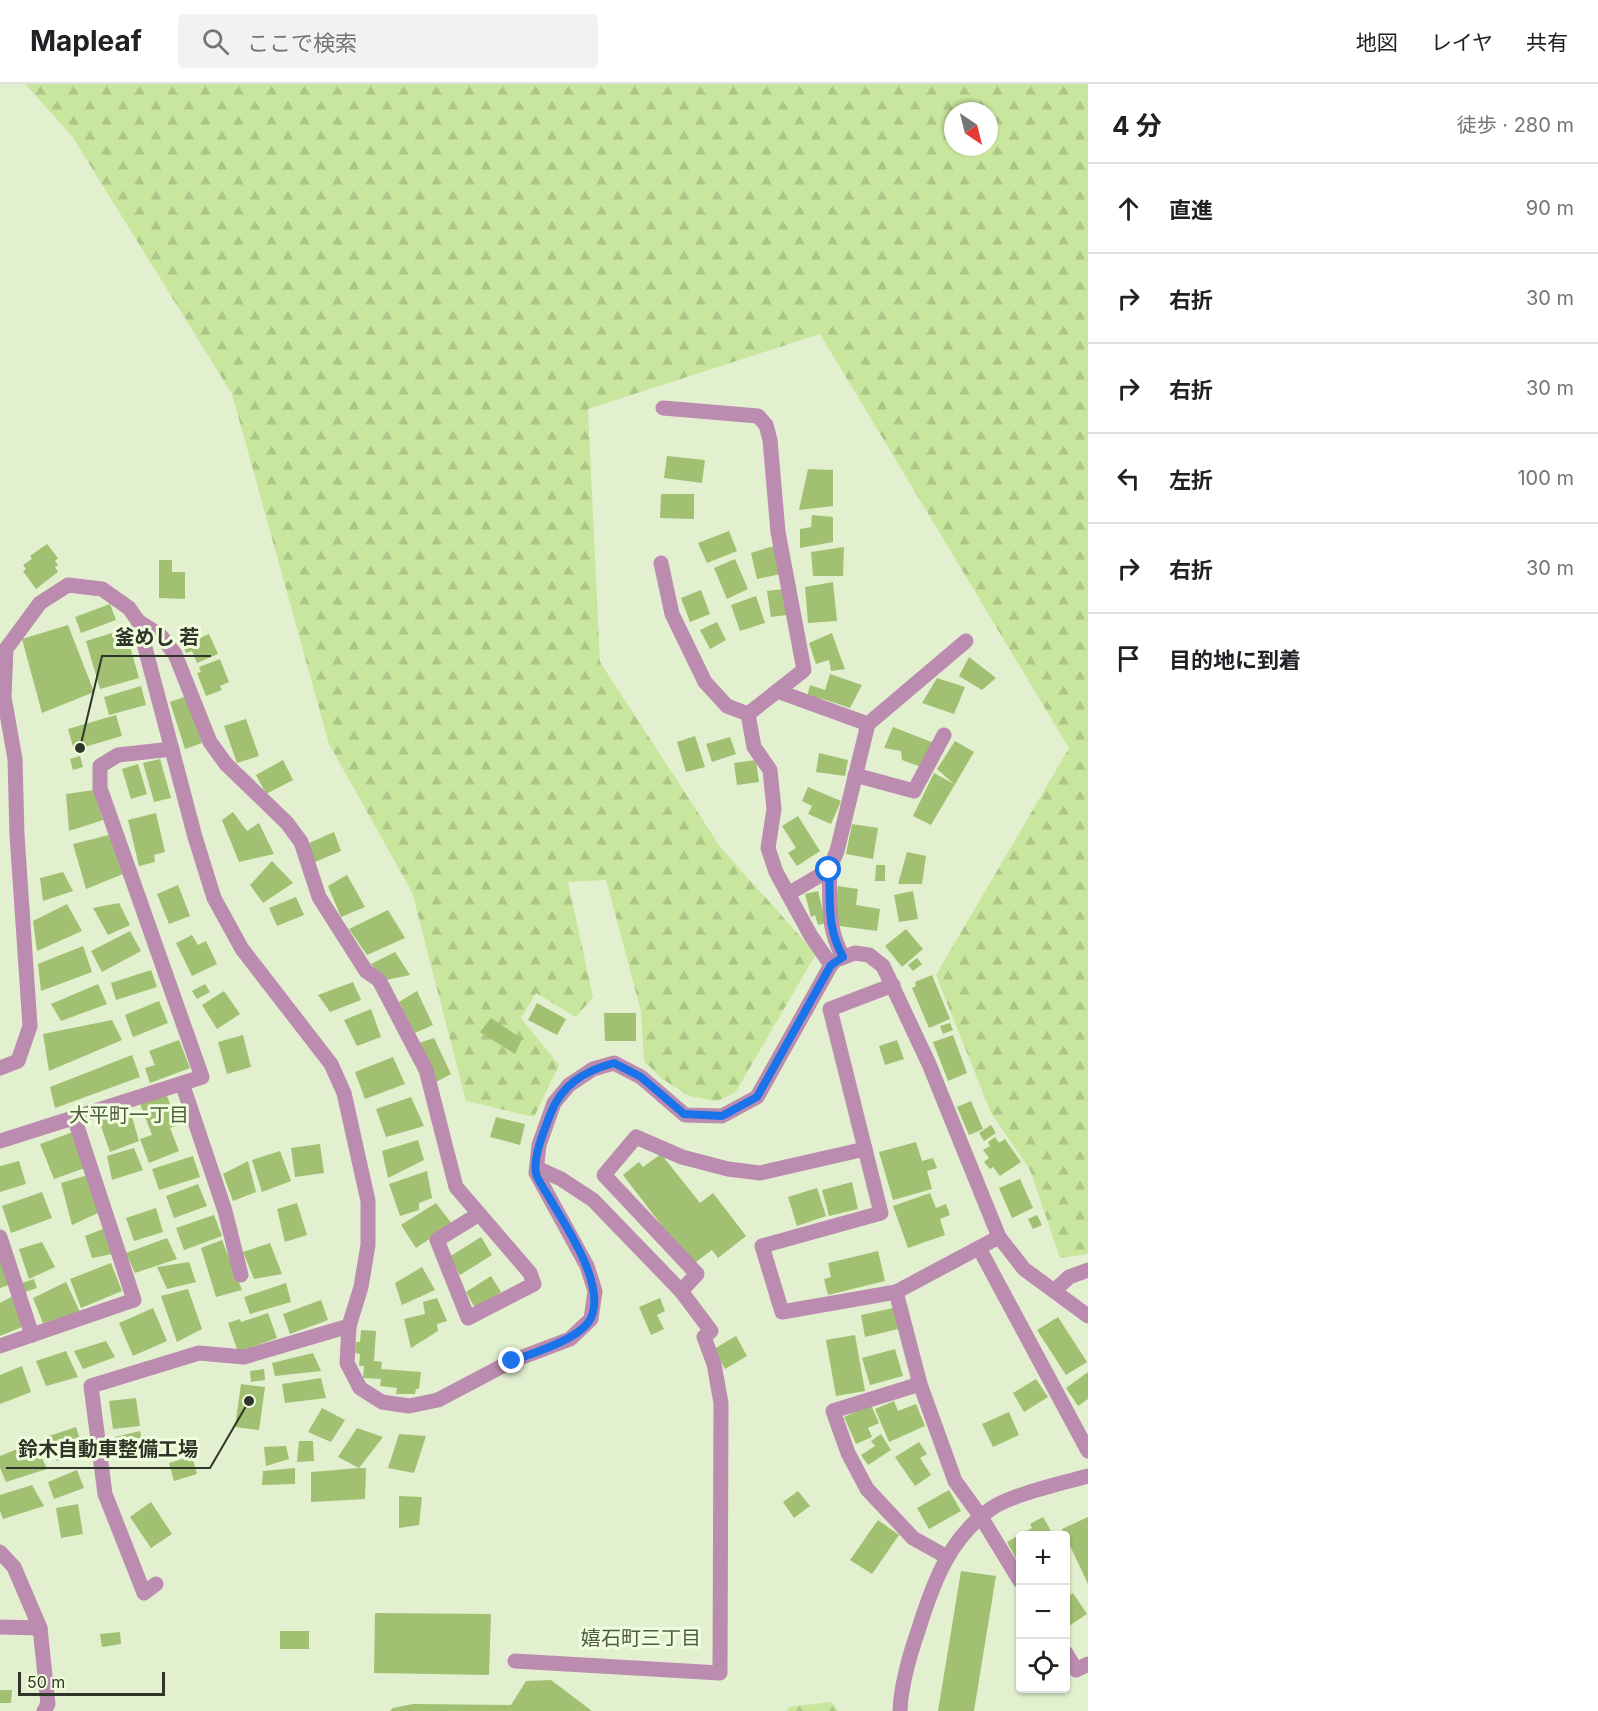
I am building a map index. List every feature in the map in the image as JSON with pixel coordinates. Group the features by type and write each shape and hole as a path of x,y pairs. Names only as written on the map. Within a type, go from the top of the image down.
{"street":[{"path":"663,408 758,416 766,424 770,440 778,532 804,670 748,714"},
{"path":"661,563 672,614 705,682 727,706 748,714"},
{"path":"0,1068 18,1061 30,1026 17,835 15,759 4,697 6,649 40,603 68,585 102,589 129,608 138,621 195,837 214,898 242,949 331,1064 344,1093 368,1201 368,1245 362,1287 350,1326 347,1363 360,1388 382,1402 409,1406 438,1401 512,1361 570,1340 591,1319 595,1291 587,1266 536,1173 539,1145 554,1103 569,1085 593,1069 614,1063 641,1077 684,1114 722,1116 757,1097 837,961 855,953 869,955 883,966 893,985 929,1064 999,1237 1024,1269 1088,1316"},
{"path":"138,621 160,635 175,654 210,742 226,764 286,823 301,842 319,897 366,971 379,980 426,1070 456,1187 480,1214 530,1273 534,1284 468,1318 437,1240 480,1214"},
{"path":"837,961 829,919 829,870 837,851 868,724 966,641"},
{"path":"777,691 868,724"},
{"path":"748,714 754,747 770,770 774,809 768,848 776,872 811,936 837,961"},
{"path":"855,775 914,791 944,735"},
{"path":"0,1141 202,1077 100,788 100,766 118,755 172,749"},
{"path":"788,894 829,870"},
{"path":"893,985 830,1009 881,1213 762,1246 782,1312 896,1292 999,1237"},
{"path":"182,1083 225,1211 241,1275"},
{"path":"0,1346 134,1300 74,1118"},
{"path":"681,1291 697,1274 604,1175 636,1137 682,1157 728,1169 760,1173 865,1149"},
{"path":"515,1661 720,1673 721,1404 714,1364 704,1337 711,1331 681,1291 592,1200 561,1179 537,1168"},
{"path":"0,1237 32,1335"},
{"path":"979,1248 1088,1451"},
{"path":"1054,1291 1069,1277 1088,1270"},
{"path":"896,1292 920,1384 955,1480 1016,1574"},
{"path":"156,1584 144,1593 105,1494 91,1386 199,1353 244,1358 350,1326"},
{"path":"920,1384 833,1411 848,1453 867,1489 913,1538 946,1557"},
{"path":"900,1711 900,1694 931,1590 946,1557 956,1543 973,1523 994,1507 1026,1494 1088,1476"},
{"path":"0,1552 14,1567 40,1628 48,1704 44,1711"},
{"path":"0,1628 40,1628"},
{"path":"1070,1661 1076,1670 1088,1664"}],"green space":[{"path":"25,84 1088,84 1088,1254 1060,1258 1030,1170 991,1113 936,975 1069,748 820,334 588,409 600,662 721,848 816,954 735,1093 717,1101 689,1096 661,1078 644,1061 641,1011 606,880 568,882 593,997 576,1017 536,993 521,1018 559,1065 534,1117 466,1101 412,892 329,744 232,394 72,136"},
{"path":"831,1702 839,1711 787,1711 789,1707"}],"building":[{"path":"667,456 705,460 702,483 664,478"},
{"path":"808,469 833,470 833,506 799,510"},
{"path":"661,494 694,494 694,519 660,518"},
{"path":"812,515 833,517 833,542 800,548 800,529 811,527"},
{"path":"729,531 737,551 707,563 698,543"},
{"path":"47,544 58,558 55,561 58,565 55,567 58,572 36,589 23,571 26,569 23,565 32,559 30,556"},
{"path":"780,544 785,573 757,579 751,553"},
{"path":"844,547 843,576 813,576 811,552"},
{"path":"735,559 748,589 727,599 714,568"},
{"path":"159,560 172,560 172,572 185,572 185,599 159,598"},
{"path":"833,582 837,621 808,623 805,587"},
{"path":"783,589 787,615 771,617 767,591"},
{"path":"701,590 710,614 690,622 681,598"},
{"path":"756,596 765,623 740,631 731,605"},
{"path":"110,604 116,620 81,633 75,617"},
{"path":"717,622 726,640 710,649 700,630"},
{"path":"68,625 94,692 42,713 22,639"},
{"path":"125,629 139,678 100,689 86,641"},
{"path":"832,633 845,669 831,671 829,660 816,664 809,643"},
{"path":"209,634 218,654 197,663 192,651 186,653 183,645"},
{"path":"969,657 996,678 982,690 959,676"},
{"path":"220,659 229,682 220,686 222,690 206,696 197,673 201,672 199,667"},
{"path":"830,674 862,685 850,708 823,699 807,697 810,685 825,690"},
{"path":"937,678 965,687 954,714 922,703"},
{"path":"141,686 146,705 109,715 104,697"},
{"path":"187,696 202,743 185,749 170,702"},
{"path":"116,715 122,736 74,750 68,729"},
{"path":"246,719 259,756 237,763 224,726"},
{"path":"893,727 934,743 924,768 902,760 901,751 884,748"},
{"path":"695,736 705,767 686,772 677,742"},
{"path":"730,737 736,754 712,762 706,744"},
{"path":"955,741 974,752 931,825 913,816 934,773 954,784 937,769"},
{"path":"819,753 848,760 845,776 816,772"},
{"path":"80,756 83,767 73,770 70,759"},
{"path":"160,759 171,798 154,802 143,763"},
{"path":"283,760 293,780 266,794 256,775"},
{"path":"756,760 759,782 737,785 734,763"},
{"path":"138,764 147,794 131,799 122,769"},
{"path":"808,787 841,801 831,824 808,814 812,806 802,801"},
{"path":"94,790 103,820 69,831 66,794"},
{"path":"233,812 247,831 259,823 274,854 239,862 222,820"},
{"path":"156,813 165,852 154,855 155,862 139,866 128,820"},
{"path":"798,816 820,851 797,866 788,853 796,848 782,826"},
{"path":"852,824 878,828 873,859 846,854"},
{"path":"334,832 341,851 315,862 307,844"},
{"path":"109,835 123,874 86,889 73,844"},
{"path":"907,852 926,856 922,884 898,884"},
{"path":"272,861 293,883 263,903 250,885"},
{"path":"876,865 885,865 885,881 875,881"},
{"path":"63,872 73,891 43,901 40,878"},
{"path":"347,875 365,907 341,917 328,886"},
{"path":"178,885 190,916 169,924 157,894"},
{"path":"838,886 858,889 856,905 880,909 877,931 832,925"},
{"path":"818,891 826,923 818,925 815,915 811,917 805,894"},
{"path":"913,891 918,919 899,922 894,895"},
{"path":"296,897 304,915 277,926 269,908"},
{"path":"119,903 130,925 108,935 93,908"},
{"path":"67,904 82,931 37,951 33,921"},
{"path":"388,910 405,938 367,955 349,929"},
{"path":"906,929 923,949 902,967 885,946"},
{"path":"130,931 141,951 102,972 91,951"},
{"path":"192,935 198,945 206,941 217,964 192,976 176,943"},
{"path":"83,946 92,972 41,991 38,964"},
{"path":"395,952 410,975 386,980 371,964"},
{"path":"917,958 922,964 913,971 908,965"},
{"path":"151,970 157,987 116,1000 111,983"},
{"path":"932,975 950,1019 929,1028 912,988 916,986 915,982"},
{"path":"353,982 361,1000 330,1012 318,995"},
{"path":"98,984 107,1004 61,1021 51,1004"},
{"path":"205,984 210,992 197,999 192,991"},
{"path":"224,991 240,1014 217,1029 202,1005"},
{"path":"417,991 433,1025 415,1033 399,1002"},
{"path":"159,1001 168,1023 133,1037 125,1015"},
{"path":"537,1003 566,1019 557,1035 528,1020"},
{"path":"371,1009 381,1037 357,1046 344,1020"},
{"path":"604,1013 636,1013 636,1041 605,1041"},
{"path":"491,1018 522,1039 515,1054 480,1032"},
{"path":"112,1020 122,1040 49,1071 43,1034"},
{"path":"950,1023 953,1030 943,1034 940,1026"},
{"path":"243,1035 251,1067 227,1074 218,1042"},
{"path":"953,1035 967,1073 948,1081 933,1042"},
{"path":"434,1038 451,1074 436,1082 419,1043"},
{"path":"179,1040 190,1068 150,1083 145,1068 155,1065 149,1051"},
{"path":"897,1040 904,1059 885,1065 879,1046"},
{"path":"132,1055 140,1077 55,1108 50,1087"},
{"path":"393,1057 405,1084 365,1099 355,1072"},
{"path":"165,1091 178,1125 170,1128 179,1151 149,1163 140,1139 152,1135 139,1101"},
{"path":"411,1097 424,1126 386,1137 376,1109"},
{"path":"971,1101 983,1129 969,1135 957,1107"},
{"path":"129,1107 139,1141 110,1152 98,1118"},
{"path":"496,1117 525,1124 520,1145 490,1137"},
{"path":"991,1125 996,1133 984,1141 979,1133"},
{"path":"73,1132 85,1168 54,1179 40,1144"},
{"path":"995,1137 999,1143 1005,1139 1021,1162 1000,1176 993,1167 990,1169 984,1162 989,1158 983,1150 990,1146 988,1142"},
{"path":"418,1140 424,1160 388,1178 382,1151"},
{"path":"916,1142 922,1161 933,1158 937,1168 927,1171 932,1189 893,1200 879,1152"},
{"path":"320,1144 324,1173 295,1177 291,1148"},
{"path":"134,1148 143,1170 112,1180 107,1156"},
{"path":"280,1151 291,1181 262,1192 252,1160"},
{"path":"661,1154 700,1203 713,1193 746,1236 718,1258 712,1250 692,1265 623,1175 639,1162 643,1167"},
{"path":"193,1156 200,1177 159,1190 152,1169"},
{"path":"19,1161 26,1184 0,1192 0,1166"},
{"path":"248,1161 256,1192 233,1201 223,1174"},
{"path":"427,1171 432,1198 419,1203 419,1210 400,1216 389,1184"},
{"path":"88,1175 98,1213 72,1225 61,1183"},
{"path":"1020,1179 1033,1208 1012,1218 999,1188"},
{"path":"852,1182 858,1209 829,1216 822,1190"},
{"path":"198,1184 207,1206 174,1218 166,1196"},
{"path":"817,1188 826,1216 797,1226 788,1197"},
{"path":"42,1192 52,1218 11,1233 2,1206"},
{"path":"930,1193 936,1208 946,1204 950,1215 940,1219 945,1235 908,1248 893,1206"},
{"path":"297,1203 307,1235 285,1242 277,1209"},
{"path":"436,1203 452,1224 416,1248 401,1225"},
{"path":"156,1208 163,1232 134,1241 126,1218"},
{"path":"214,1215 222,1236 184,1250 176,1228"},
{"path":"1037,1215 1042,1225 1033,1229 1028,1219"},
{"path":"103,1229 112,1254 92,1258 85,1236"},
{"path":"481,1237 492,1255 460,1275 449,1257"},
{"path":"167,1238 177,1259 135,1273 126,1253"},
{"path":"222,1240 242,1290 216,1297 201,1248"},
{"path":"42,1242 55,1267 29,1279 19,1249"},
{"path":"270,1243 282,1274 254,1279 243,1252"},
{"path":"878,1251 885,1281 828,1295 824,1279 831,1277 828,1263"},
{"path":"0,1257 9,1285 0,1288"},
{"path":"189,1262 196,1282 167,1289 157,1267"},
{"path":"111,1263 122,1291 81,1308 70,1279"},
{"path":"422,1267 435,1290 402,1305 395,1283"},
{"path":"491,1276 501,1292 475,1308 466,1292"},
{"path":"34,1279 37,1288 25,1292 22,1283"},
{"path":"66,1282 80,1312 43,1323 33,1298"},
{"path":"286,1283 291,1302 250,1314 244,1297"},
{"path":"188,1289 202,1329 177,1342 161,1296"},
{"path":"13,1296 22,1327 0,1336 0,1303"},
{"path":"437,1298 447,1321 437,1324 438,1331 411,1348 404,1319 425,1314 423,1302"},
{"path":"660,1298 665,1311 657,1315 664,1329 651,1335 639,1307"},
{"path":"321,1300 328,1320 290,1334 283,1314"},
{"path":"153,1308 167,1341 133,1356 119,1323"},
{"path":"893,1308 898,1329 865,1337 861,1315"},
{"path":"268,1313 277,1338 238,1352 228,1323 240,1319 241,1322"},
{"path":"1058,1317 1087,1362 1066,1375 1037,1330"},
{"path":"361,1330 376,1331 374,1361 382,1362 381,1369 421,1372 419,1389 416,1389 415,1394 396,1394 397,1388 380,1386 381,1379 363,1378 364,1366 359,1366 360,1354 355,1353 356,1342 360,1342"},
{"path":"855,1335 865,1391 836,1396 826,1340"},
{"path":"736,1336 747,1356 725,1369 714,1349"},
{"path":"106,1341 115,1357 83,1369 74,1351"},
{"path":"895,1349 903,1376 870,1385 862,1358"},
{"path":"66,1351 78,1377 46,1386 36,1361"},
{"path":"313,1353 321,1371 275,1376 272,1363"},
{"path":"22,1366 31,1392 0,1404 0,1375"},
{"path":"264,1369 265,1380 251,1382 250,1371"},
{"path":"1088,1372 1088,1399 1078,1406 1066,1388"},
{"path":"321,1378 326,1398 285,1403 282,1384"},
{"path":"1036,1379 1048,1397 1024,1412 1013,1393"},
{"path":"241,1384 265,1387 259,1430 235,1427"},
{"path":"136,1398 140,1426 113,1429 109,1401"},
{"path":"894,1401 898,1411 916,1404 925,1426 889,1442 875,1409"},
{"path":"871,1405 879,1423 868,1428 872,1437 856,1444 844,1417"},
{"path":"322,1408 345,1420 331,1442 308,1432"},
{"path":"1009,1412 1019,1435 993,1447 982,1424"},
{"path":"76,1427 84,1452 57,1461 49,1436"},
{"path":"357,1428 383,1437 359,1468 338,1457"},
{"path":"140,1431 143,1443 118,1448 115,1437"},
{"path":"399,1434 426,1436 414,1473 388,1468"},
{"path":"881,1434 891,1450 868,1465 861,1455 875,1446 871,1441"},
{"path":"299,1441 313,1441 314,1461 297,1462"},
{"path":"35,1442 47,1469 6,1482 0,1468 0,1456"},
{"path":"919,1442 927,1454 920,1458 931,1475 915,1486 895,1457"},
{"path":"286,1446 289,1459 266,1466 264,1447"},
{"path":"192,1456 197,1474 174,1481 169,1463"},
{"path":"295,1468 295,1484 262,1485 263,1471"},
{"path":"366,1468 365,1499 311,1502 311,1472"},
{"path":"77,1470 84,1488 54,1499 48,1482"},
{"path":"32,1485 44,1506 3,1519 0,1511 0,1495"},
{"path":"949,1490 961,1511 929,1529 917,1508"},
{"path":"798,1491 810,1506 794,1518 783,1502"},
{"path":"399,1496 422,1497 419,1525 399,1528"},
{"path":"151,1502 172,1534 151,1548 130,1517"},
{"path":"78,1504 83,1534 61,1538 56,1508"},
{"path":"1043,1517 1051,1531 1027,1531 1032,1528 1030,1524"},
{"path":"1088,1517 1088,1584 1070,1546 1070,1531 1062,1529"},
{"path":"878,1520 899,1535 872,1574 850,1560"},
{"path":"1016,1537 1016,1559 1007,1542"},
{"path":"961,1571 996,1576 974,1711 938,1711"},
{"path":"1073,1593 1087,1614 1070,1625 1070,1595"},
{"path":"375,1613 491,1614 489,1675 374,1673"},
{"path":"280,1631 309,1631 309,1649 280,1649"},
{"path":"120,1632 121,1644 102,1647 100,1634"},
{"path":"551,1680 592,1711 390,1711 393,1708 413,1704 511,1705 526,1681"},
{"path":"0,1690 12,1690 11,1703 0,1703"}],"place":[{"name":"釜めし 若","path":"80,748"},
{"name":"鈴木自動車整備工場","path":"249,1401"}],"district":[{"name":"大平町一丁目","path":"129,1115"},
{"name":"嬉石町三丁目","path":"641,1638"}],"route":[{"path":"512,1361 570,1340 591,1319 595,1291 587,1266 536,1173 539,1145 554,1103 569,1085 593,1069 614,1063 641,1077 684,1114 722,1116 757,1097 831,965 843,957 834,940 829,919 829,870"}]}
